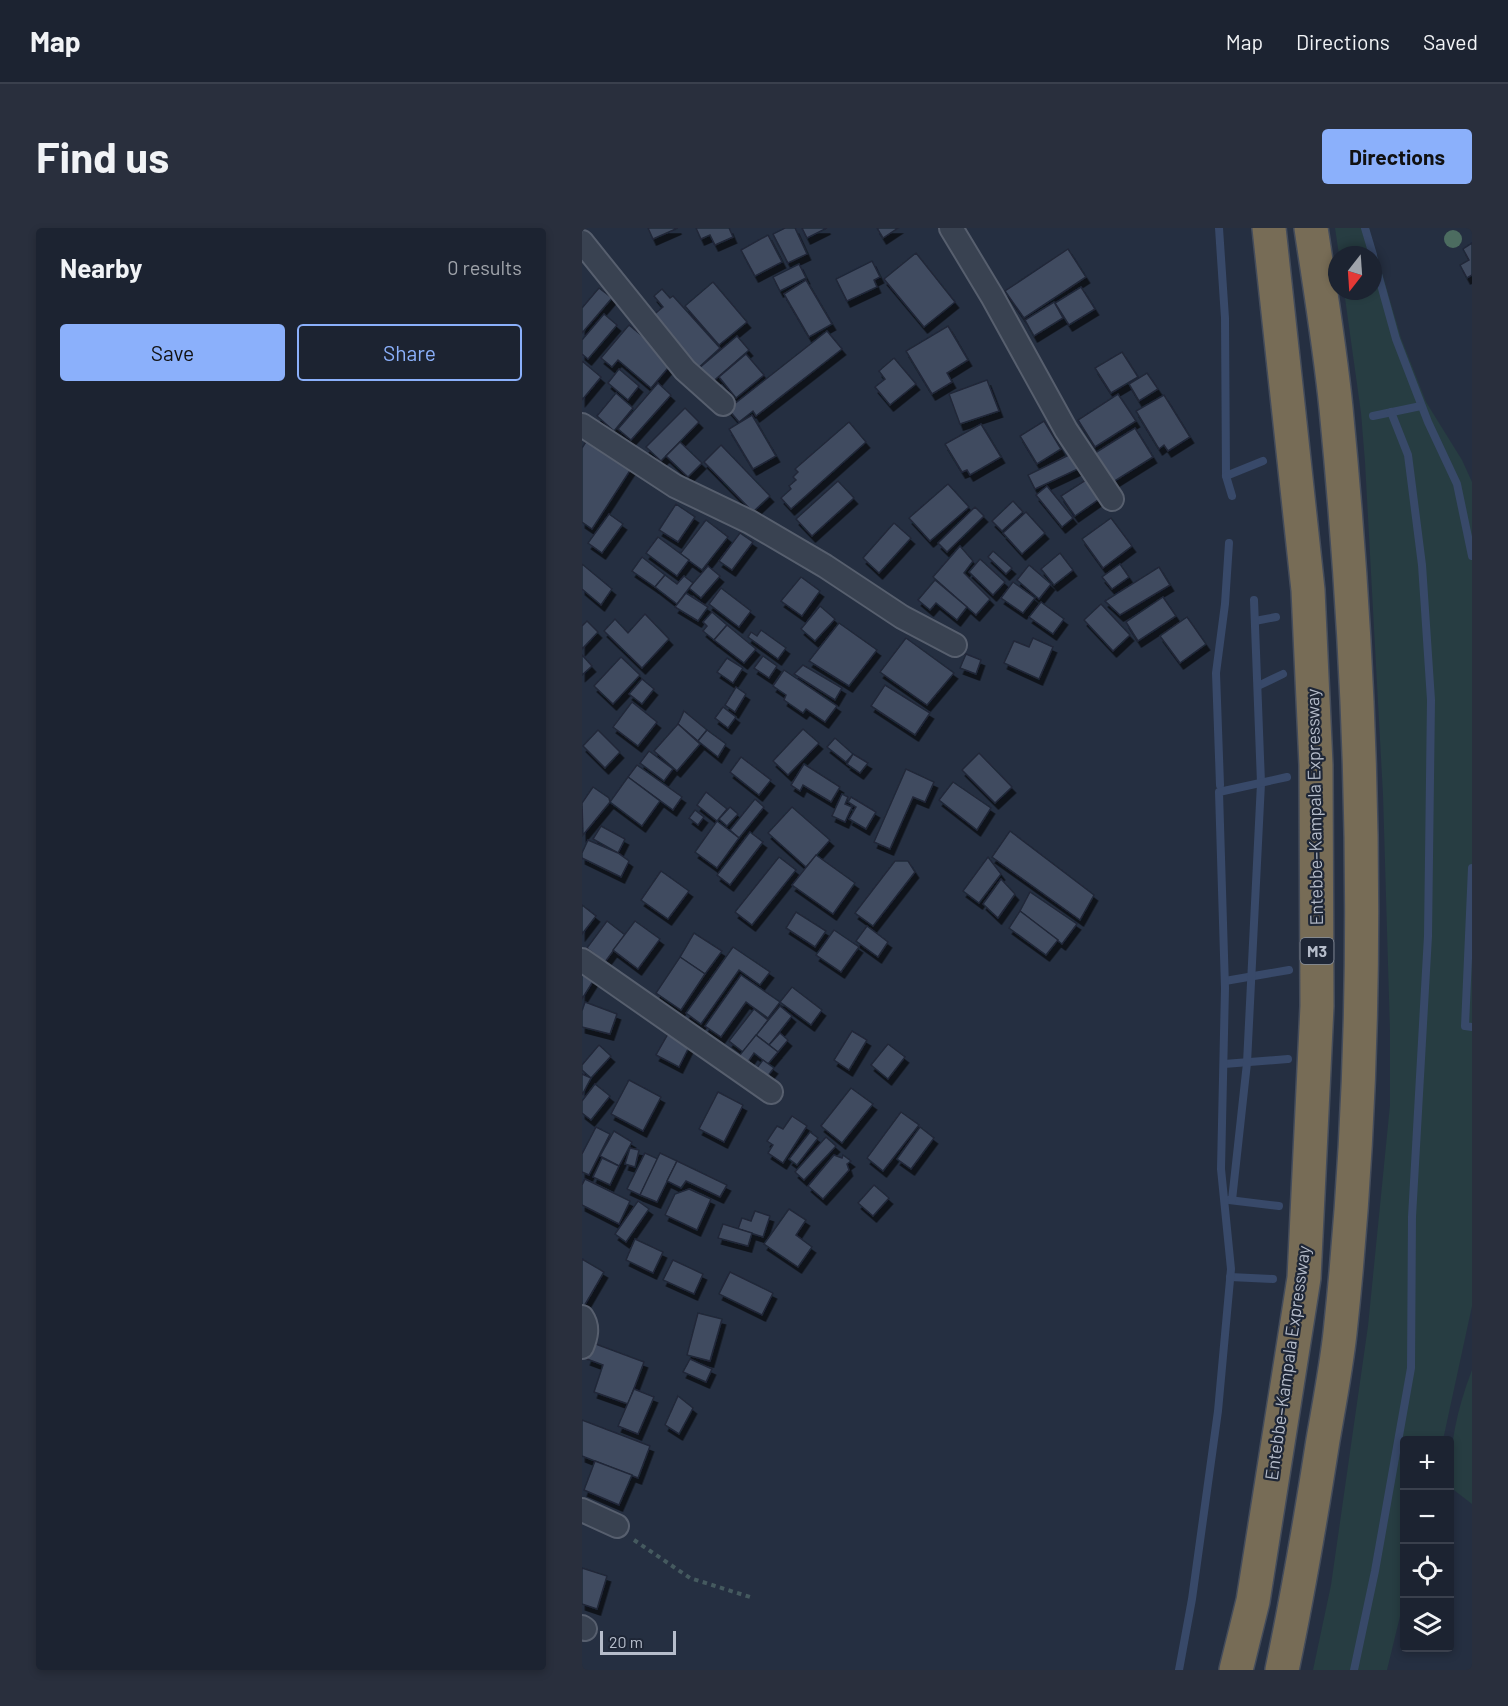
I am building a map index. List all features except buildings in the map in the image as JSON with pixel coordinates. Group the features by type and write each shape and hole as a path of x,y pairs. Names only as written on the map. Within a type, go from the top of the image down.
{"highway":[{"name":"Entebbe–Kampala Expressway","path":"1236,1670 1253,1601 1304,1278 1317,1006 1316,765 1308,590 1269,228"},
{"path":"1282,1670 1302,1571 1340,1335 1357,1126 1363,950 1358,732 1349,566 1336,405 1311,228"}],"street":[{"path":"951,228 992,296 1066,430 1112,499"},
{"path":"582,242 685,370 723,404"},
{"path":"582,425 675,486 750,522 825,566 892,611 955,645"},
{"path":"582,960 771,1092"},
{"path":"582,1317 586,1331 582,1347"},
{"path":"582,1510 617,1526"}],"path":[{"path":"617,1526 690,1578 750,1597"}],"green space":[{"path":"1335,228 1369,228 1374,246 1338,246"},
{"path":"1382,273 1401,338 1426,402 1462,460 1472,482 1472,1306 1444,1436 1400,1436 1400,1616 1387,1670 1313,1670 1331,1585 1368,1326 1390,1105 1383,795 1361,413 1345,300 1382,300"},
{"path":"1472,1370 1472,1504 1454,1490 1454,1436 1462,1399"}],"waterway":[{"path":"1219,228 1225,318 1226,476 1232,496"},
{"path":"1365,228 1370,246"},
{"path":"1382,288 1396,339 1428,422 1457,484 1472,556"},
{"path":"1373,416 1421,406"},
{"path":"1354,1670 1375,1571 1411,1368 1412,1217 1428,936 1431,700 1422,565 1408,455 1391,412"},
{"path":"1226,476 1263,461"},
{"path":"1220,785 1216,673 1225,604 1229,543"},
{"path":"1232,1200 1247,1063 1261,783 1254,600"},
{"path":"1255,621 1276,617"},
{"path":"1258,686 1283,674"},
{"path":"1179,1670 1192,1599 1218,1411 1231,1269 1221,1169 1225,988 1219,792 1287,777"},
{"path":"1472,868 1465,1026 1472,1027"},
{"path":"1225,981 1289,970"},
{"path":"1224,1064 1288,1059"},
{"path":"1229,1200 1279,1206"},
{"path":"1230,1277 1273,1279"}]}
